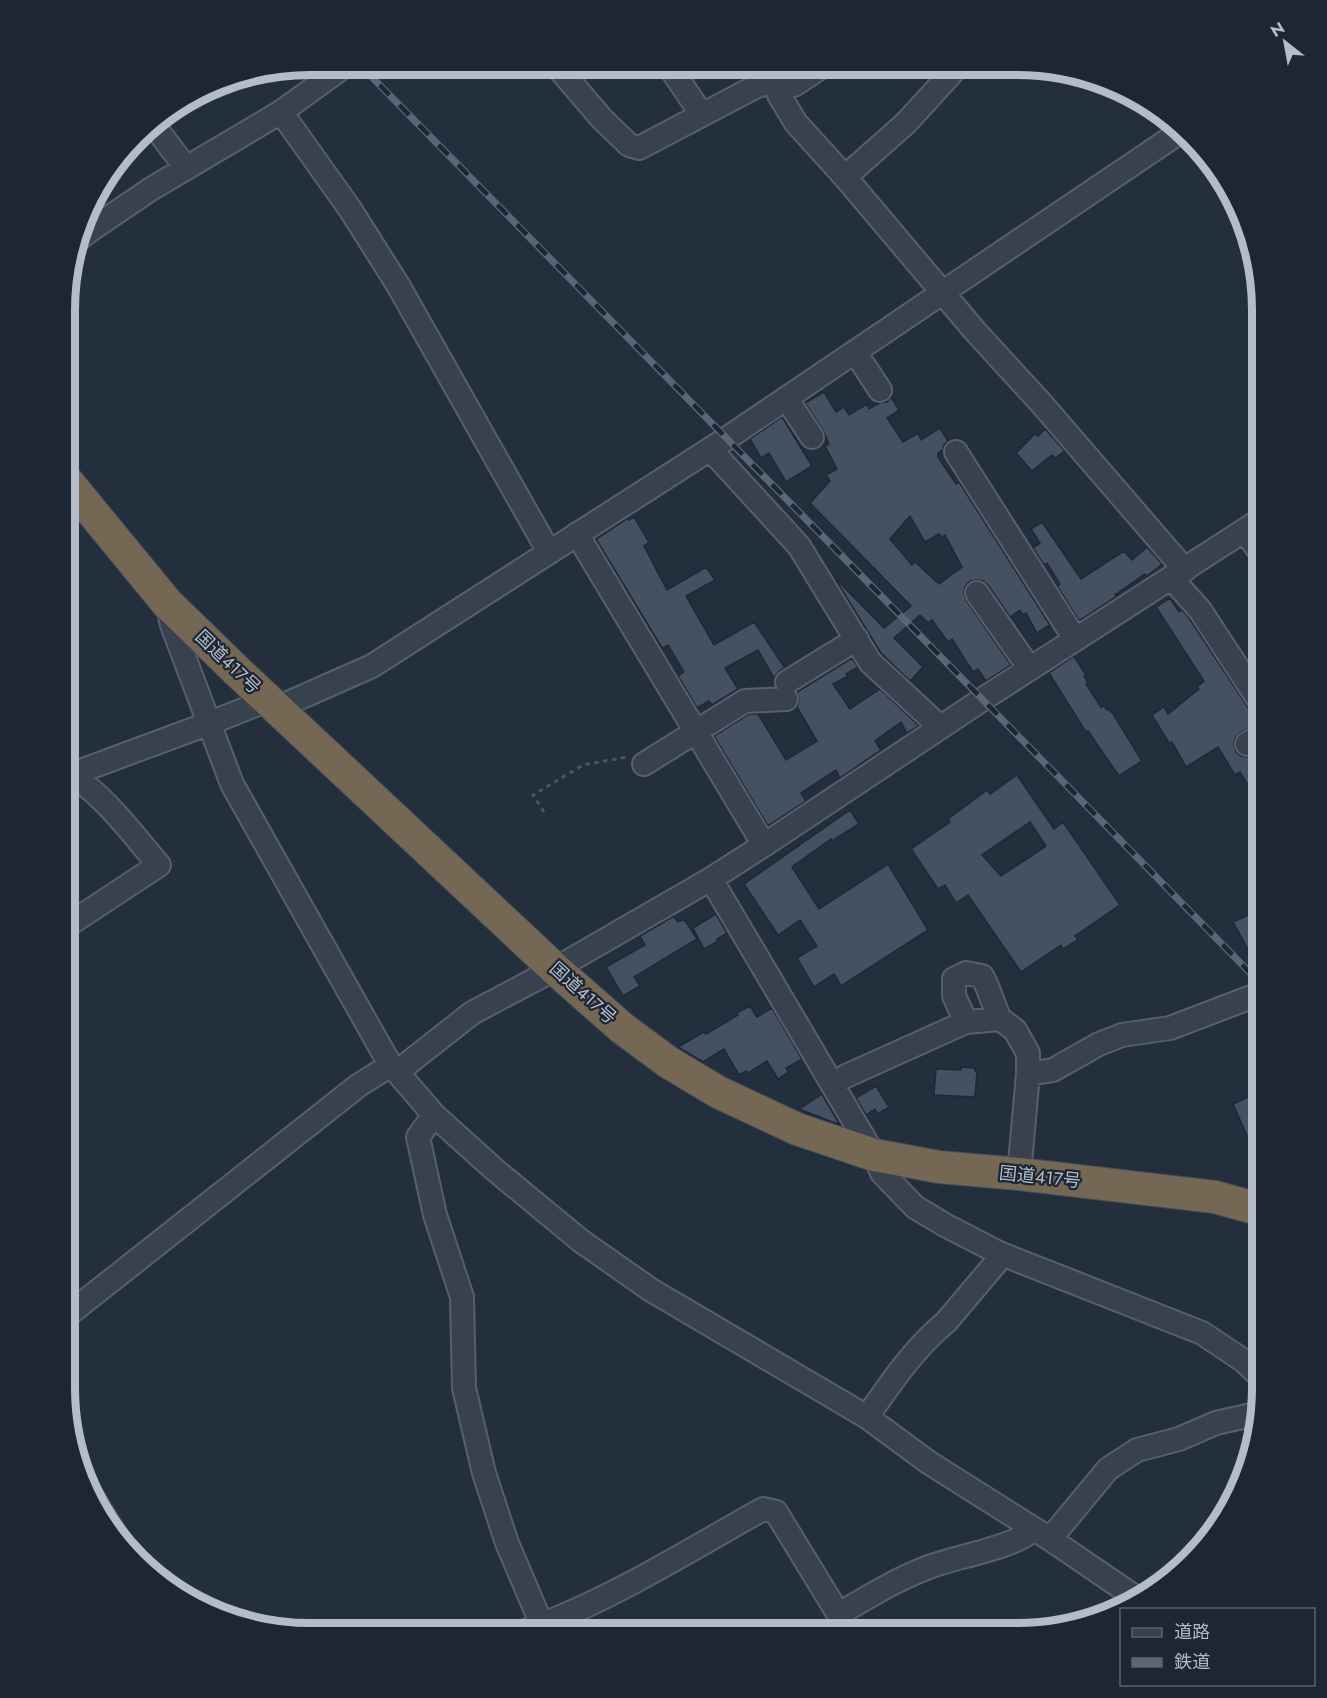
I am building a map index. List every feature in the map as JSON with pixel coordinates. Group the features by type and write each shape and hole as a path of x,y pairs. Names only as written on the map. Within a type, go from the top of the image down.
{"highway":[{"name":"国道417号","path":"75,491 167,603 555,969 622,1028 668,1062 718,1092 797,1129 874,1155 939,1167 1215,1197 1252,1207"}],"street":[{"path":"88,232 186,168 281,112 332,75"},
{"path":"565,75 602,119 629,146 639,148 757,86 771,75"},
{"path":"675,75 702,115"},
{"path":"772,75 779,96 796,123 845,177 975,331 1041,403 1178,574 1252,690"},
{"path":"774,75 794,86 810,75"},
{"path":"845,177 906,123 950,75"},
{"path":"281,112 350,209 398,285 549,552"},
{"path":"158,131 186,168"},
{"path":"75,773 372,666 710,450 1175,136"},
{"path":"855,352 880,390"},
{"path":"786,398 812,436"},
{"path":"710,450 799,546 870,662 940,727"},
{"path":"956,452 1076,639"},
{"path":"75,1309 359,1085 394,1068 472,1013 555,969 711,879 940,727 1252,526"},
{"path":"577,534 764,845"},
{"path":"977,593 1030,669"},
{"path":"167,603 172,625 232,784 394,1068 434,1115 495,1170 581,1241 651,1290 867,1417 928,1462 1042,1534 1130,1594"},
{"path":"647,762 745,701 786,690 856,639"},
{"path":"75,778 112,810 159,866 75,921"},
{"path":"711,879 874,1155 882,1173 915,1207 999,1254 1202,1333 1252,1369"},
{"path":"966,1022 954,996 954,979 966,973 982,976 990,989 992,1001 1000,1019 1015,1030 1028,1053 1019,1174"},
{"path":"1028,1074 1053,1070 1099,1044 1122,1035 1170,1028 1252,997"},
{"path":"832,1084 966,1022 1000,1019"},
{"path":"434,1115 418,1137 435,1215 462,1297 464,1388 484,1473 535,1623"},
{"path":"867,1417 897,1374 946,1322 995,1264 999,1254"},
{"path":"845,1623 896,1580 1027,1535 1042,1534 1108,1469 1137,1450 1179,1439 1216,1423 1250,1415"},
{"path":"551,1623 605,1597 764,1509 776,1512 843,1623"}],"path":[{"path":"544,812 533,795 583,765 645,754 647,762"}],"building":[{"path":"824,392 836,412 844,407 849,415 867,404 869,409 879,403 887,402 891,397 899,410 887,418 903,442 918,433 921,440 940,428 948,441 943,450 938,453 938,457 956,484 959,482 1050,625 1037,633 1026,613 1023,615 1020,610 1010,617 988,585 983,581 969,582 965,587 966,600 1011,665 986,681 978,669 973,672 952,639 948,642 932,620 928,623 920,615 894,638 923,667 910,681 881,653 834,577 884,628 911,606 810,503 830,481 826,475 837,469 825,446 829,444 823,430 805,403","holes":["910,516 925,542 939,534 942,537 945,535 962,567 939,584 915,562 912,565 890,539"]},
{"path":"782,417 812,466 786,482 769,453 761,458 750,439"},
{"path":"1045,429 1065,451 1055,458 1052,455 1032,471 1016,453 1036,433 1038,436"},
{"path":"634,517 649,542 644,546 667,590 706,567 715,580 686,596 714,645 754,622 785,668 779,671 774,678 758,650 725,668 738,689 712,705 709,701 697,708 678,676 684,672 668,645 662,648 596,539 628,518 629,520"},
{"path":"1042,522 1081,579 1124,551 1132,560 1147,547 1162,564 1079,621 1057,586 1060,584 1047,563 1044,565 1033,548 1040,543 1031,529"},
{"path":"1170,598 1179,612 1182,610 1252,713 1252,726 1235,738 1234,744 1236,752 1241,756 1252,756 1252,792 1240,772 1235,775 1218,747 1186,767 1172,742 1169,743 1152,715 1164,707 1168,714 1199,689 1197,687 1204,681 1156,607"},
{"path":"1074,656 1086,675 1084,676 1088,683 1086,684 1101,707 1104,706 1113,714 1142,761 1119,776 1088,731 1086,732 1049,673"},
{"path":"852,658 858,667 846,674 848,676 833,684 850,709 880,689 919,726 907,733 901,722 875,741 881,750 840,778 836,770 801,793 806,801 768,826 714,736 749,714 758,714 786,760 817,741 797,707 799,699 797,692"},
{"path":"1017,775 1054,829 1063,822 1120,905 1075,936 1078,940 1063,949 1061,945 1021,972 968,895 956,903 945,885 938,889 911,849 950,822 948,819 987,790 990,794","holes":["1030,822 1046,846 1001,876 982,855"]},
{"path":"850,810 859,824 832,841 831,839 792,867 819,909 888,864 928,930 841,986 834,974 814,987 797,958 817,946 800,920 778,935 744,884"},
{"path":"1252,913 1252,957 1233,922"},
{"path":"716,914 727,933 704,949 693,928"},
{"path":"674,916 678,922 684,919 697,939 634,977 640,986 623,996 606,967 645,945 640,936"},
{"path":"750,1006 757,1017 772,1008 802,1059 786,1068 788,1072 778,1079 767,1061 748,1073 746,1071 739,1075 724,1049 703,1062 678,1047 704,1032 706,1034"},
{"path":"961,1067 975,1068 977,1071 975,1097 934,1095 936,1069 961,1070"},
{"path":"876,1086 889,1107 878,1114 875,1109 866,1115 856,1098"},
{"path":"822,1094 840,1125 799,1109"},
{"path":"1252,1095 1252,1147 1233,1104"}],"railway":[{"path":"370,75 1252,975"}]}
